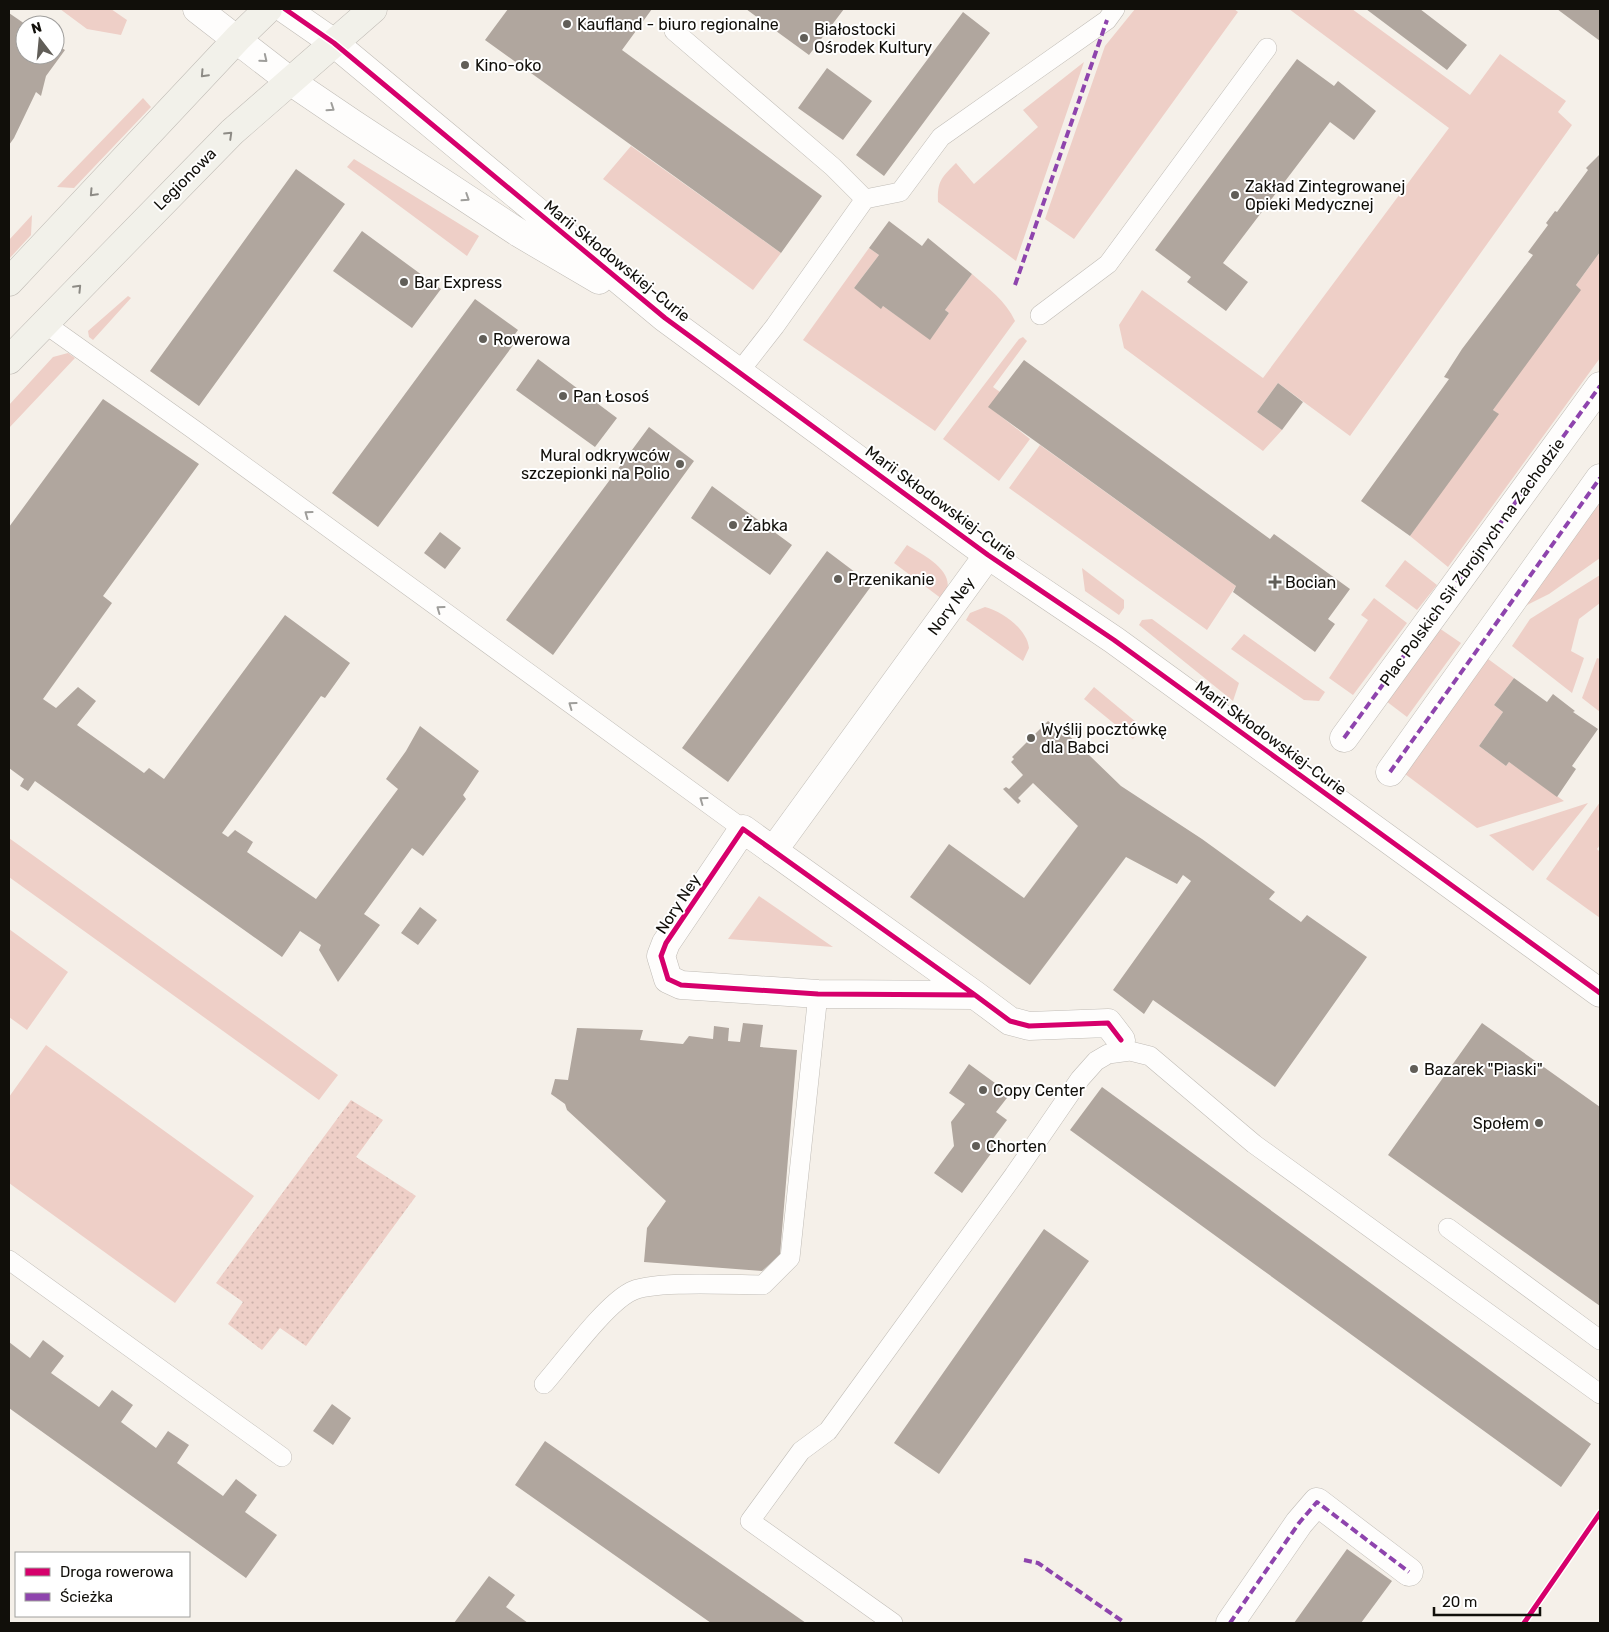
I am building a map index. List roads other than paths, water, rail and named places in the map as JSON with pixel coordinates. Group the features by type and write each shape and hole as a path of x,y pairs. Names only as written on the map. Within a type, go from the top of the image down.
{"main road":[{"path":"9,282 238,38 268,9"},
{"name":"Legionowa","path":"9,360 232,132 373,9"}],"street":[{"name":"Marii Skłodowskiej-Curie","path":"197,9 238,38 290,81 519,233 665,318"},
{"name":"Marii Skłodowskiej-Curie","path":"286,9 334,43 665,318 988,554 1114,640 1600,993"},
{"name":"Plac Polskich Sił Zbrojnych na Zachodzie","path":"1344,738 1600,386"},
{"path":"1390,772 1600,478"},
{"name":"Nory Ney","path":"773,851 988,554"},
{"path":"743,829 1010,1021 1029,1026 1108,1022 1126,1046"},
{"name":"Nory Ney","path":"743,829 666,943 661,956 668,979 680,985 818,994 975,995"},
{"path":"1230,1623 1299,1523 1317,1502 1409,1572"}],"lane":[{"path":"738,372 775,326 865,199 900,192 941,137 1107,20 1115,9"},
{"path":"674,31 833,167 865,199"},
{"path":"1040,315 1108,264 1267,48"},
{"path":"44,323 193,429 743,829"},
{"path":"544,1384 607,1310 630,1291 650,1286 763,1284 790,1258 818,994"},
{"path":"892,1623 750,1521 800,1451 828,1431 1014,1175 1080,1079 1096,1061 1126,1046 1150,1056 1254,1144 1600,1394"},
{"path":"1448,1228 1600,1340"},
{"path":"9,1260 282,1457"}],"place":[{"name":"Kaufland - biuro regionalne","path":"567,24"},
{"name":"Białostocki Ośrodek Kultury","path":"804,38"},
{"name":"Kino-oko","path":"465,65"},
{"name":"Zakład Zintegrowanej Opieki Medycznej","path":"1235,195"},
{"name":"Bar Express","path":"404,282"},
{"name":"Rowerowa","path":"483,339"},
{"name":"Pan Łosoś","path":"563,396"},
{"name":"Mural odkrywców szczepionki na Polio","path":"680,464"},
{"name":"Żabka","path":"733,525"},
{"name":"Przenikanie","path":"838,579"},
{"name":"Bocian","path":"1275,582"},
{"name":"Wyślij pocztówkę dla Babci","path":"1031,738"},
{"name":"Bazarek \"Piaski\"","path":"1414,1069"},
{"name":"Copy Center","path":"983,1090"},
{"name":"Społem","path":"1539,1123"},
{"name":"Chorten","path":"976,1146"}]}
